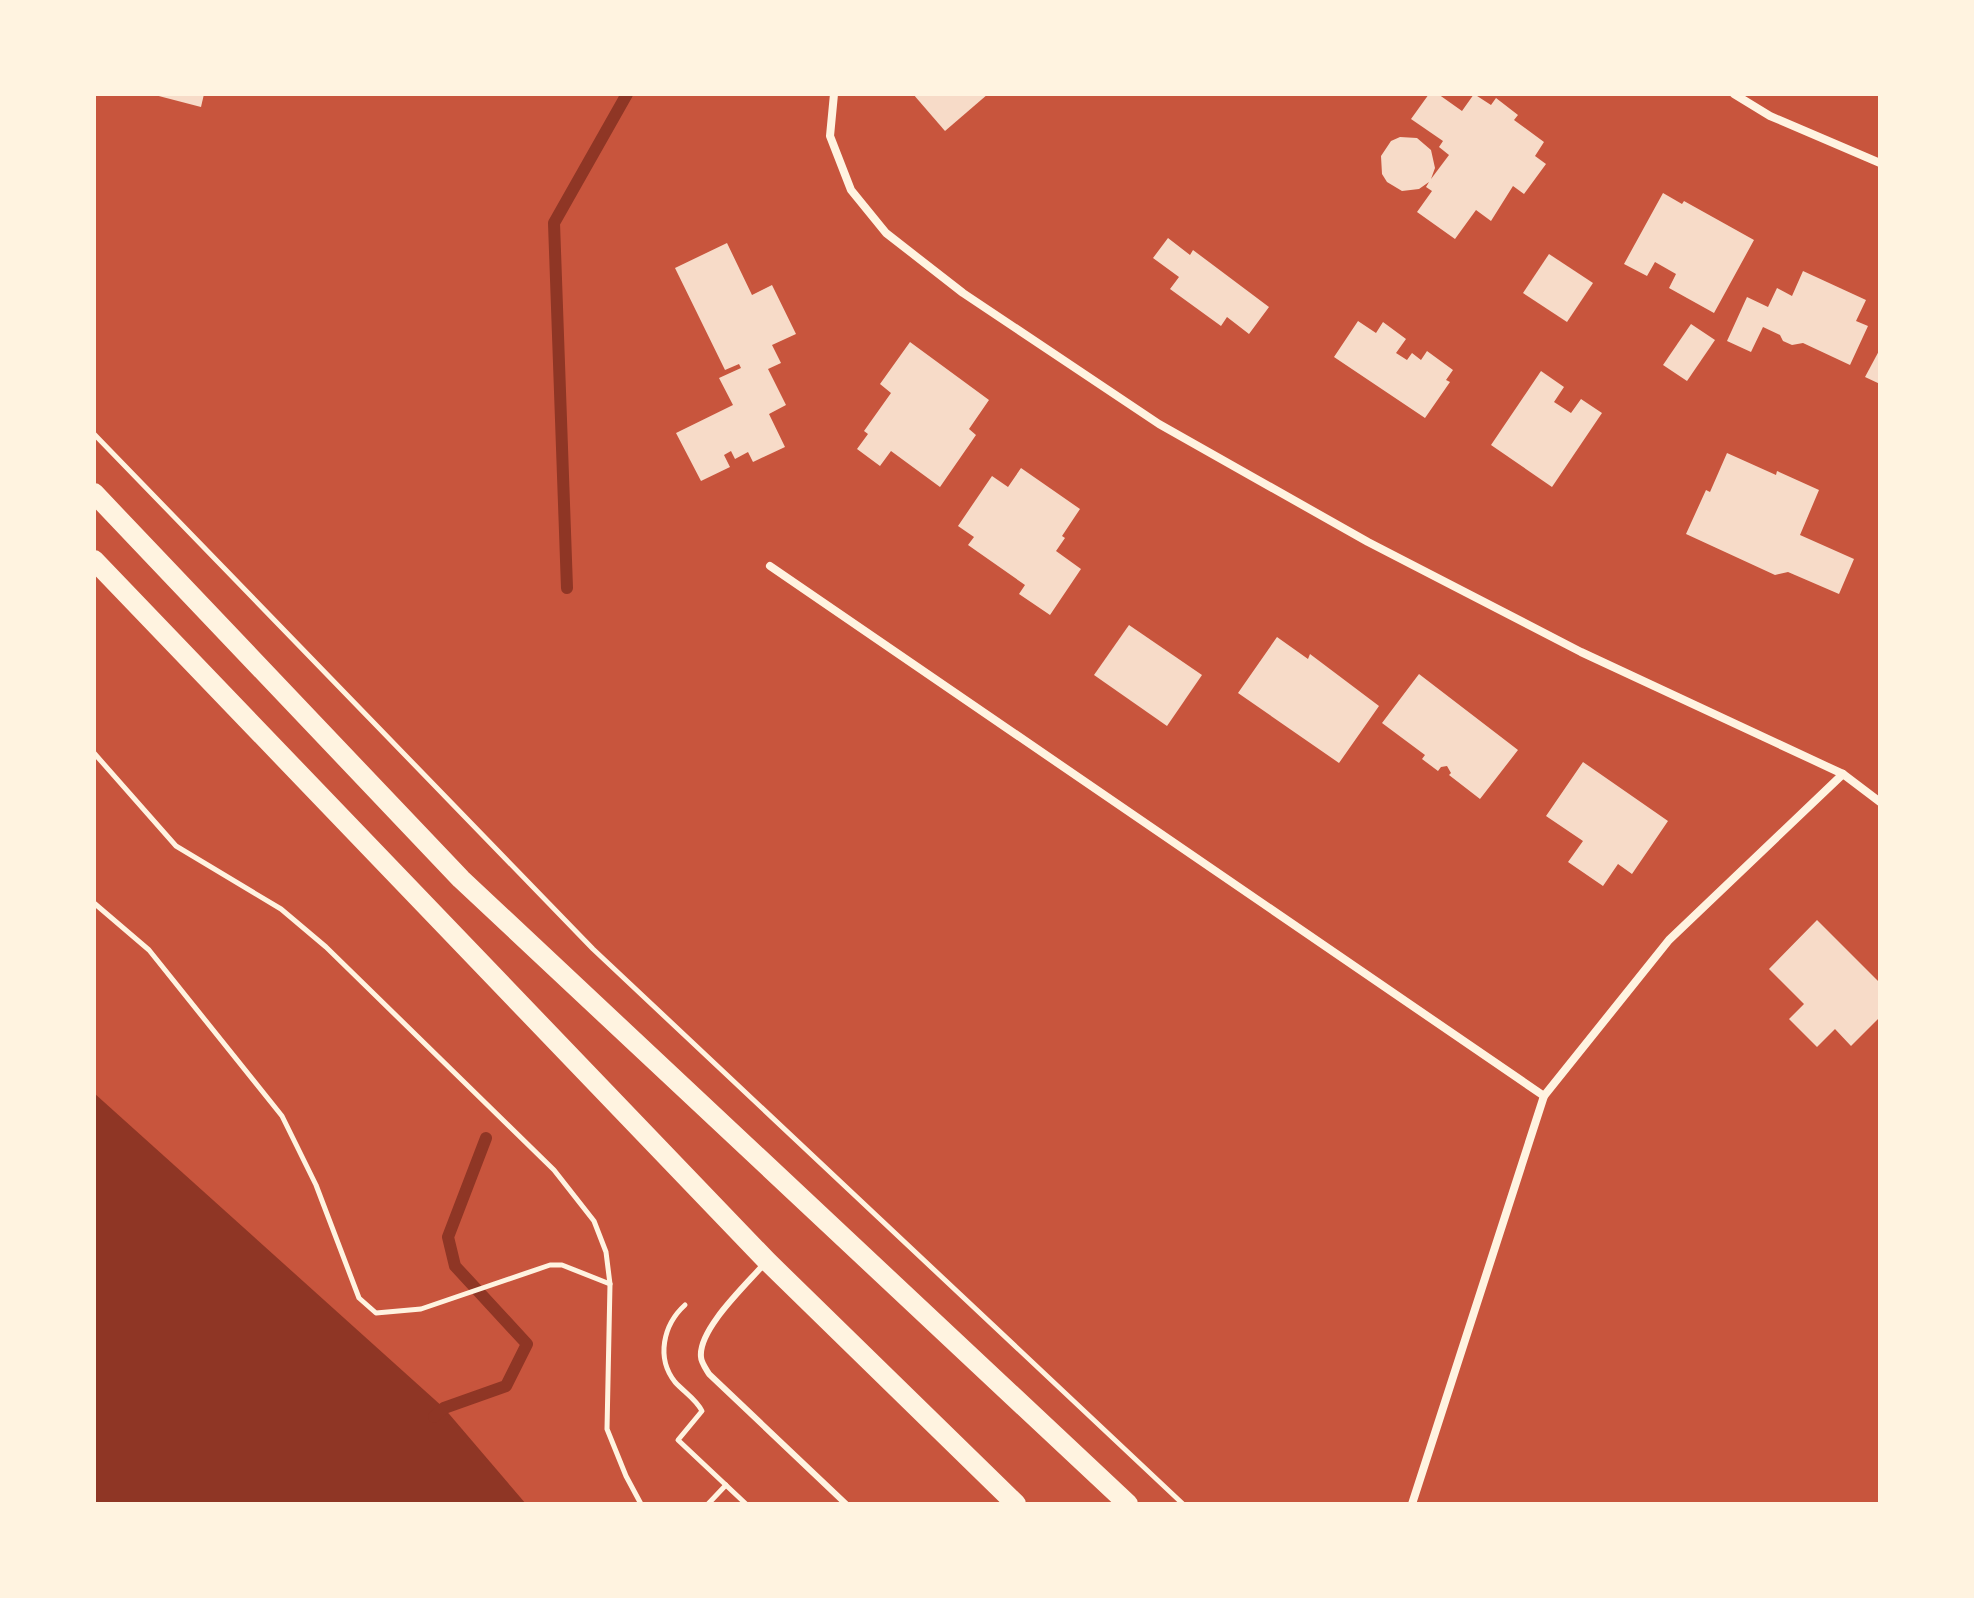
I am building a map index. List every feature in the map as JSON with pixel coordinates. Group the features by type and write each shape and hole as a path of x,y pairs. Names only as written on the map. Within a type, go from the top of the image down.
{"main road":[{"path":"94,493 461,879 1128,1504"},
{"path":"94,560 767,1261 1016,1504"}],"street":[{"path":"834,94 830,136 851,190 886,233 976,302 1159,424 1368,542 1581,652 1843,774 1880,802"},
{"path":"1734,94 1770,116 1880,163"},
{"path":"770,566 1544,1096"},
{"path":"1412,1504 1544,1096 1669,940 1843,774"}],"lane":[{"path":"767,1261 714,1322 702,1342 700,1359 709,1374 846,1504"}],"path":[{"path":"94,434 593,949 1183,1504"},
{"path":"94,753 176,846 281,909 326,947 554,1170 594,1221 606,1252 610,1284 607,1429 641,1504"},
{"path":"94,903 149,950 282,1116 316,1185 359,1298 376,1313 421,1309 550,1265 562,1265 610,1284"},
{"path":"685,1305 668,1328 663,1346 670,1374 702,1411 678,1440 746,1504"},
{"path":"708,1504 726,1485"}],"shaded area":[{"path":"94,1093 444,1408 526,1504 94,1504"}],"building":[{"path":"151,94 204,94 201,107"},
{"path":"913,94 988,94 945,131"},
{"path":"1429,94 1438,94 1462,111 1474,94 1491,105 1496,98 1518,115 1514,120 1544,142 1535,156 1546,164 1524,194 1513,186 1491,221 1476,210 1455,239 1417,212 1432,191 1426,187 1429,182 1419,189 1402,191 1387,182 1382,174 1381,156 1391,141 1400,137 1417,138 1431,150 1435,168 1431,179 1449,155 1439,147 1443,141 1411,119"},
{"path":"1663,193 1682,204 1684,201 1754,240 1714,313 1669,288 1676,274 1655,262 1647,276 1624,264"},
{"path":"1168,238 1190,255 1193,250 1269,307 1249,334 1227,317 1221,326 1170,289 1179,277 1153,258"},
{"path":"727,243 752,295 772,285 796,334 772,345 781,363 768,369 786,405 769,414 785,447 753,462 748,452 735,459 731,451 724,455 730,467 701,481 676,433 733,405 719,378 741,368 739,364 725,370 675,268"},
{"path":"1549,254 1593,283 1567,322 1523,293"},
{"path":"1803,271 1866,300 1856,321 1868,326 1850,365 1803,343 1792,345 1763,327 1751,352 1727,341 1747,297 1768,307 1777,288 1792,296"},
{"path":"1358,321 1376,333 1383,322 1406,339 1396,353 1407,360 1412,353 1421,360 1427,351 1453,370 1446,380 1450,382 1425,418 1334,357"},
{"path":"1691,324 1715,340 1687,381 1663,365"},
{"path":"910,342 989,400 969,429 976,435 940,487 891,451 880,466 857,449 868,434 864,431 891,393 880,384"},
{"path":"1880,349 1880,384 1865,377"},
{"path":"1541,371 1564,387 1554,402 1571,413 1581,399 1602,413 1552,487 1491,445"},
{"path":"1727,453 1819,490 1800,535 1854,559 1839,594 1788,572 1775,575 1686,534 1706,490 1710,492"},
{"path":"1021,468 1080,509 1056,551 1081,569 1050,615 1019,594 1025,585 968,545 974,537 958,526 992,476 1008,487"},
{"path":"1129,625 1202,675 1167,726 1094,675"},
{"path":"1277,637 1308,659 1310,654 1379,706 1339,763 1238,693"},
{"path":"1419,674 1518,750 1480,799 1449,775 1447,766 1438,771 1422,759 1425,755 1382,723"},
{"path":"1583,762 1668,821 1632,874 1618,864 1603,886 1568,862 1583,841 1546,816"},
{"path":"1817,920 1880,983 1880,1017 1851,1046 1835,1029 1817,1047 1789,1019 1804,1004 1769,969"}],"waterway":[{"path":"567,588 554,223 627,94"},
{"path":"434,1417 444,1408 506,1386 527,1344 455,1266 448,1237 486,1138"}]}
